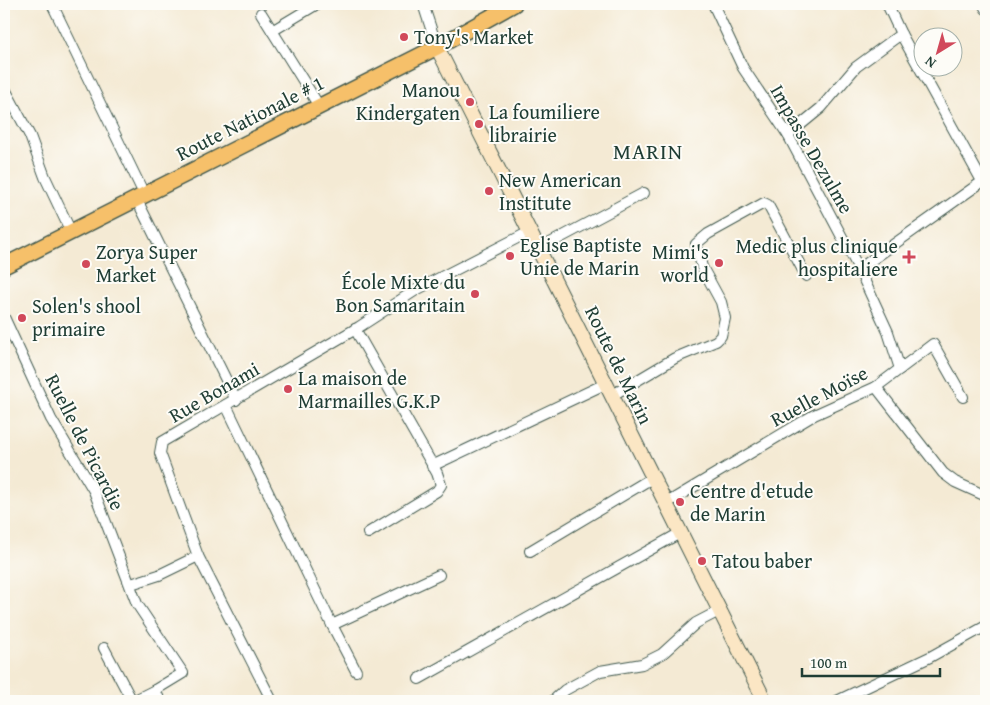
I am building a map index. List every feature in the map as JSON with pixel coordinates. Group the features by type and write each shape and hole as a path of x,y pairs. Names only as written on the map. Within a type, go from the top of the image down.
{"main road":[{"name":"Route Nationale # 1","path":"4,266 437,47 514,4"},
{"name":"Route de Marin","path":"437,47 765,701"}],"street":[{"path":"52,4 236,400"},
{"path":"272,31 317,4"},
{"path":"423,4 437,47"},
{"name":"Impasse Dezulme","path":"713,4 743,68 788,135 859,269 888,332 900,369"},
{"path":"859,269 984,180 901,34 887,4"},
{"path":"983,4 986,9"},
{"path":"261,13 319,106"},
{"path":"788,135 821,108 856,67 901,34"},
{"path":"4,87 30,136 44,177 71,232"},
{"path":"539,249 644,193"},
{"path":"432,466 716,341 721,336 725,318 721,302 702,268 696,244 708,234 764,203 768,205 806,276"},
{"name":"Rue Bonami","path":"272,701 198,556 160,453 162,442 355,329 416,290 530,231"},
{"name":"Ruelle de Picardie","path":"4,317 51,419 94,491 131,584 137,604 183,673 154,690"},
{"path":"355,329 441,485 437,491 368,533"},
{"name":"Ruelle Moïse","path":"665,504 814,415 876,386 933,344 963,396"},
{"path":"876,386 943,473 955,482 986,496"},
{"path":"226,405 356,672"},
{"path":"530,551 652,478"},
{"path":"419,679 680,533"},
{"path":"131,584 159,575 198,556"},
{"path":"332,625 439,575"},
{"path":"553,701 565,690 600,671 642,664 662,654 696,623 719,611"},
{"path":"837,701 930,657 986,626"},
{"path":"104,648 131,699 135,700 154,690 160,701"}],"place":[{"name":"Tony's Market","path":"404,37"},
{"name":"Manou Kindergaten","path":"470,102"},
{"name":"La foumiliere librairie","path":"479,124"},
{"name":"New American Institute","path":"489,191"},
{"name":"Eglise Baptiste Unie de Marin","path":"510,256"},
{"name":"Medic plus clinique hospitaliere","path":"909,257"},
{"name":"Mimi's world","path":"719,263"},
{"name":"Zorya Super Market","path":"86,264"},
{"name":"École Mixte du Bon Samaritain","path":"475,294"},
{"name":"Solen's shool primaire","path":"22,318"},
{"name":"La maison de Marmailles G.K.P","path":"288,389"},
{"name":"Centre d'etude de Marin","path":"680,502"},
{"name":"Tatou baber","path":"702,561"}],"district":[{"name":"MARIN","path":"648,151"}]}
